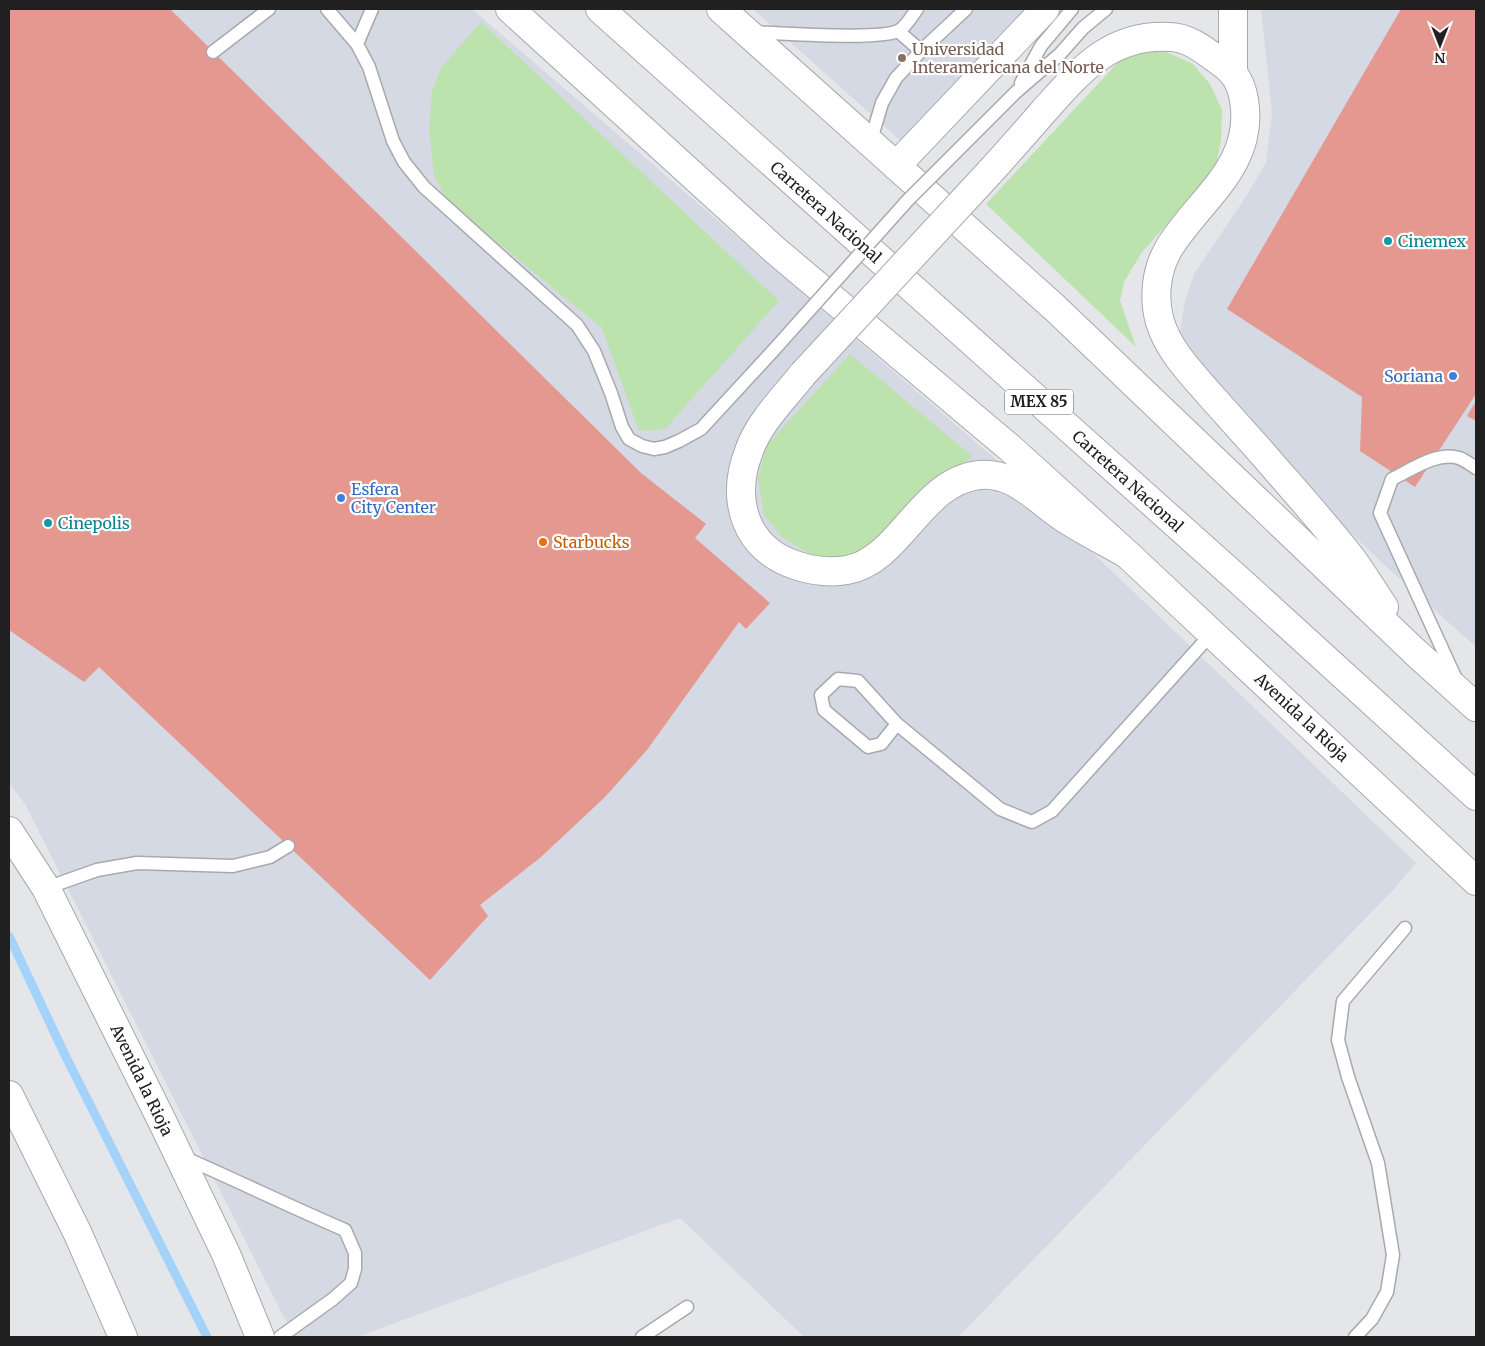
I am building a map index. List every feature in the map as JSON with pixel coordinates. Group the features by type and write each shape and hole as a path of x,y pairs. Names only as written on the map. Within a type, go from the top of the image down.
{"main road":[{"path":"510,9 776,251 1010,448 1126,554"},
{"name":"Carretera Nacional","path":"600,9 1255,595 1476,796"},
{"path":"721,9 1055,308 1414,651 1470,701"},
{"path":"896,166 1046,9"},
{"path":"1233,9 1233,70 1243,94 1246,112 1242,143 1233,167 1169,248 1159,272 1156,298 1160,321 1169,344 1192,374 1352,560 1414,651"},
{"path":"1126,554 1064,518 1020,485 1002,477 979,475 962,480 946,488 926,503 892,541 870,561 848,570 817,572 783,562 762,546 746,521 741,494 742,472 749,450 762,425 803,374 989,173 1080,71 1101,55 1120,44 1143,38 1171,36 1195,44 1233,70"},
{"name":"Avenida la Rioja","path":"1126,554 1476,881"},
{"name":"Avenida la Rioja","path":"9,831 46,888 179,1156 226,1254 260,1337"},
{"path":"9,1095 78,1234 123,1337"}],"lane":[{"path":"213,52 269,9"},
{"path":"327,9 357,44 369,67 393,141 404,162 424,187 577,326 594,351 611,392 622,426 629,439 642,446 654,449 679,442 701,429 908,200 1016,92 1060,54 1083,28 1106,9"},
{"path":"357,44 372,9"},
{"path":"747,32 851,36 879,35 898,31 917,9"},
{"path":"870,143 882,103 896,78 921,51 966,9"},
{"path":"1016,92 1041,46 1072,9"},
{"path":"898,31 921,51"},
{"path":"1470,701 1380,513 1392,479 1418,466 1441,457 1458,458 1476,468"},
{"path":"897,724 881,744 868,747 824,710 821,695 838,679 858,681 897,724 1000,809 1032,822 1052,811 1212,633"},
{"path":"46,888 97,870 136,863 233,866 270,857 288,846"},
{"path":"1355,1337 1372,1319 1387,1292 1393,1255 1378,1163 1348,1077 1338,1040 1343,1001 1405,928"},
{"path":"179,1156 345,1230 355,1253 355,1269 351,1283 333,1299 280,1337"},
{"path":"642,1337 687,1307"}],"shaded area":[{"path":"9,9 472,9 993,457 1416,863 1395,888 958,1337 804,1337 680,1218 357,1337 294,1337 25,804 9,783"},
{"name":"Universidad Interamericana del Norte","path":"753,9 1041,9 912,151"},
{"path":"1261,9 1476,9 1476,647 1294,480 1186,354 1180,330 1185,301 1194,274 1266,163 1272,113"}],"green space":[{"path":"481,22 779,301 665,429 639,431 602,328 447,201 434,175 429,130 432,91 441,68"},
{"path":"1162,50 1193,64 1210,84 1222,110 1221,140 1215,171 1142,252 1124,282 1120,301 1136,347 986,204 1125,55"},
{"path":"850,354 972,456 895,532 860,555 828,560 806,552 783,538 764,515 758,479 767,445"}],"building":[{"name":"Esfera City Center","path":"9,9 170,9 641,473 706,524 695,538 770,603 746,629 739,622 647,750 605,797 541,857 480,905 488,916 430,980 99,667 84,682 9,630"},
{"path":"1401,9 1476,9 1476,394 1415,487 1360,451 1362,397 1227,309"},
{"path":"1476,401 1476,421 1467,416"}],"waterway":[{"path":"9,936 65,1055 207,1337"}],"place":[{"name":"Universidad Interamericana del Norte","path":"902,58"},
{"name":"Cinemex","path":"1388,241"},
{"name":"Soriana","path":"1453,376"},
{"name":"Esfera City Center","path":"341,498"},
{"name":"Cinepolis","path":"48,523"},
{"name":"Starbucks","path":"543,542"}]}
